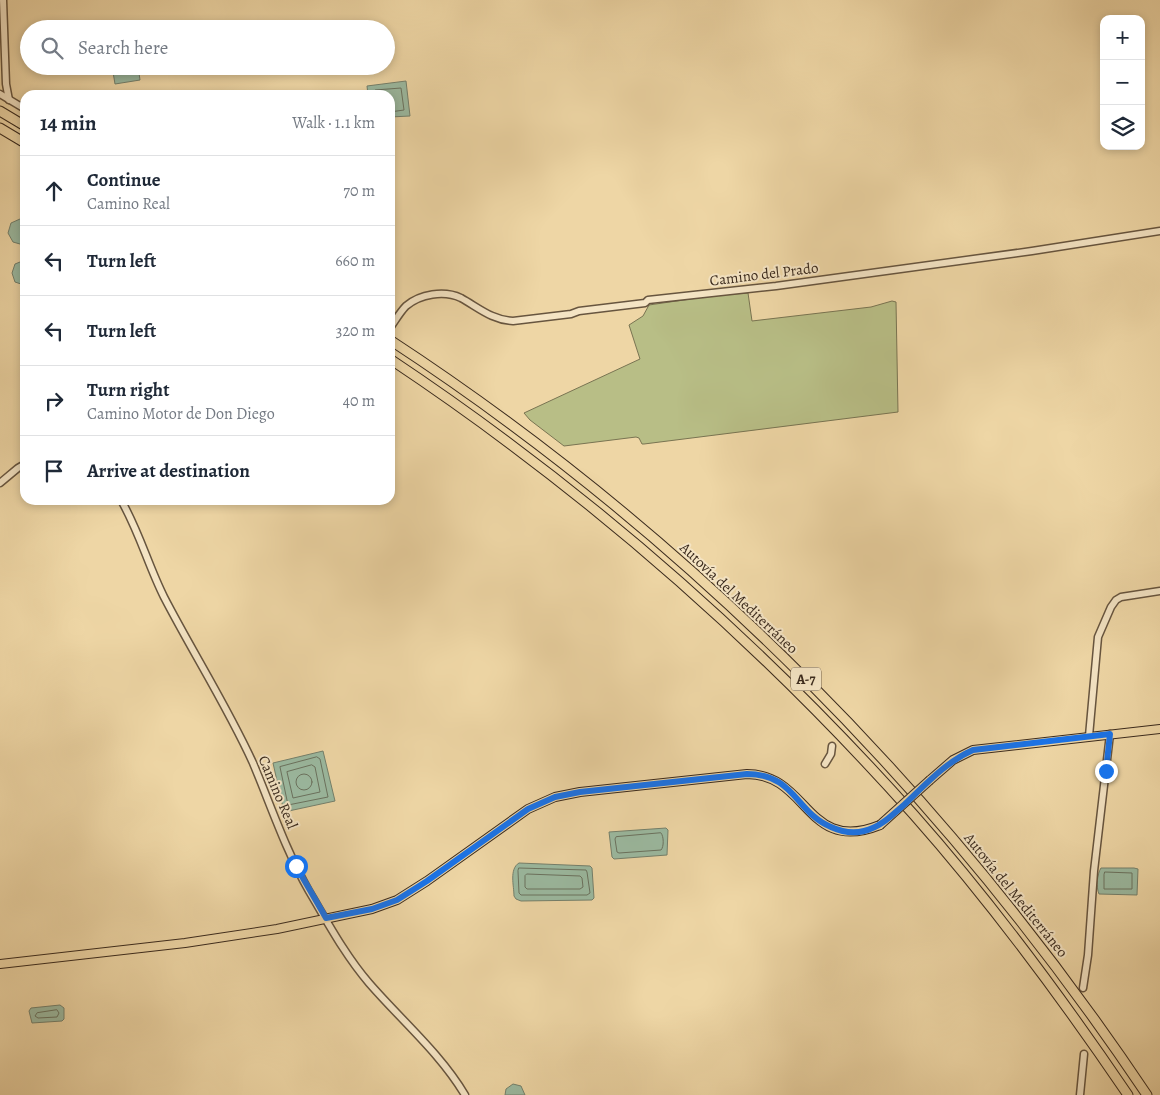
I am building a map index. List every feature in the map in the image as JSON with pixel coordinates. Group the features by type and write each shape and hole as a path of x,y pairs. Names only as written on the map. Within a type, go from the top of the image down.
{"highway":[{"path":"0,111 20,123"},
{"path":"0,128 20,140"},
{"name":"Autovía del Mediterráneo","path":"395,343 440,374 580,478 691,570 818,690 898,775 983,873 1064,978 1146,1095"},
{"name":"Autovía del Mediterráneo","path":"395,362 506,440 586,502 713,611 811,705 914,816 981,896 1053,988 1128,1095"}],"main road":[{"path":"0,964 185,943 277,929 372,909 397,900 427,881 528,809 555,797 580,792 760,774 784,785 818,819 828,826 842,832 852,833 865,831 880,825 953,760 973,750 1160,729"}],"street":[{"path":"3,0 6,84 9,100"},
{"path":"0,94 20,107"},
{"name":"Camino del Prado","path":"395,321 405,307 414,300 436,294 459,298 492,317 513,321 645,303 648,300 776,286 1032,251 1160,231"},
{"path":"0,483 20,467"},
{"name":"Camino Real","path":"124,505 154,576 188,644 234,725 296,866 326,918 349,957 369,983 432,1052 465,1095"},
{"path":"1089,736 1098,637 1110,607 1121,597 1160,591"},
{"path":"1084,988 1094,871 1110,734"},
{"path":"825,764 832,754 832,746"},
{"path":"1080,1095 1084,1054"}],"shaded area":[{"path":"748,293 752,321 871,307 892,301 896,302 898,412 644,444 636,437 564,446 530,420 524,413 640,359 629,325 643,316 649,305 718,295"}],"water":[{"path":"114,75 139,75 140,80 115,84"},
{"path":"406,81 410,116 395,117 395,90 367,90 367,86"},
{"path":"20,219 20,244 13,242 8,233 11,223"},
{"path":"20,262 20,284 15,282 12,273 15,264"},
{"path":"323,751 335,801 284,812 273,763"},
{"path":"666,828 668,830 667,855 614,859 612,857 609,832"},
{"path":"519,863 590,866 592,868 594,898 592,900 521,901 516,899 514,896 513,873"},
{"path":"1101,868 1138,869 1137,895 1099,894 1097,881"},
{"path":"60,1005 64,1008 64,1019 62,1021 32,1023 29,1011 31,1008"},
{"path":"513,1084 521,1086 525,1095 505,1095 506,1089"}],"route":[{"path":"296,866 308,890 326,918 372,909 397,900 427,881 528,809 555,797 580,792 760,774 784,785 818,819 828,826 842,832 852,833 865,831 880,825 953,760 980,748 1110,734 1106,771"}]}
